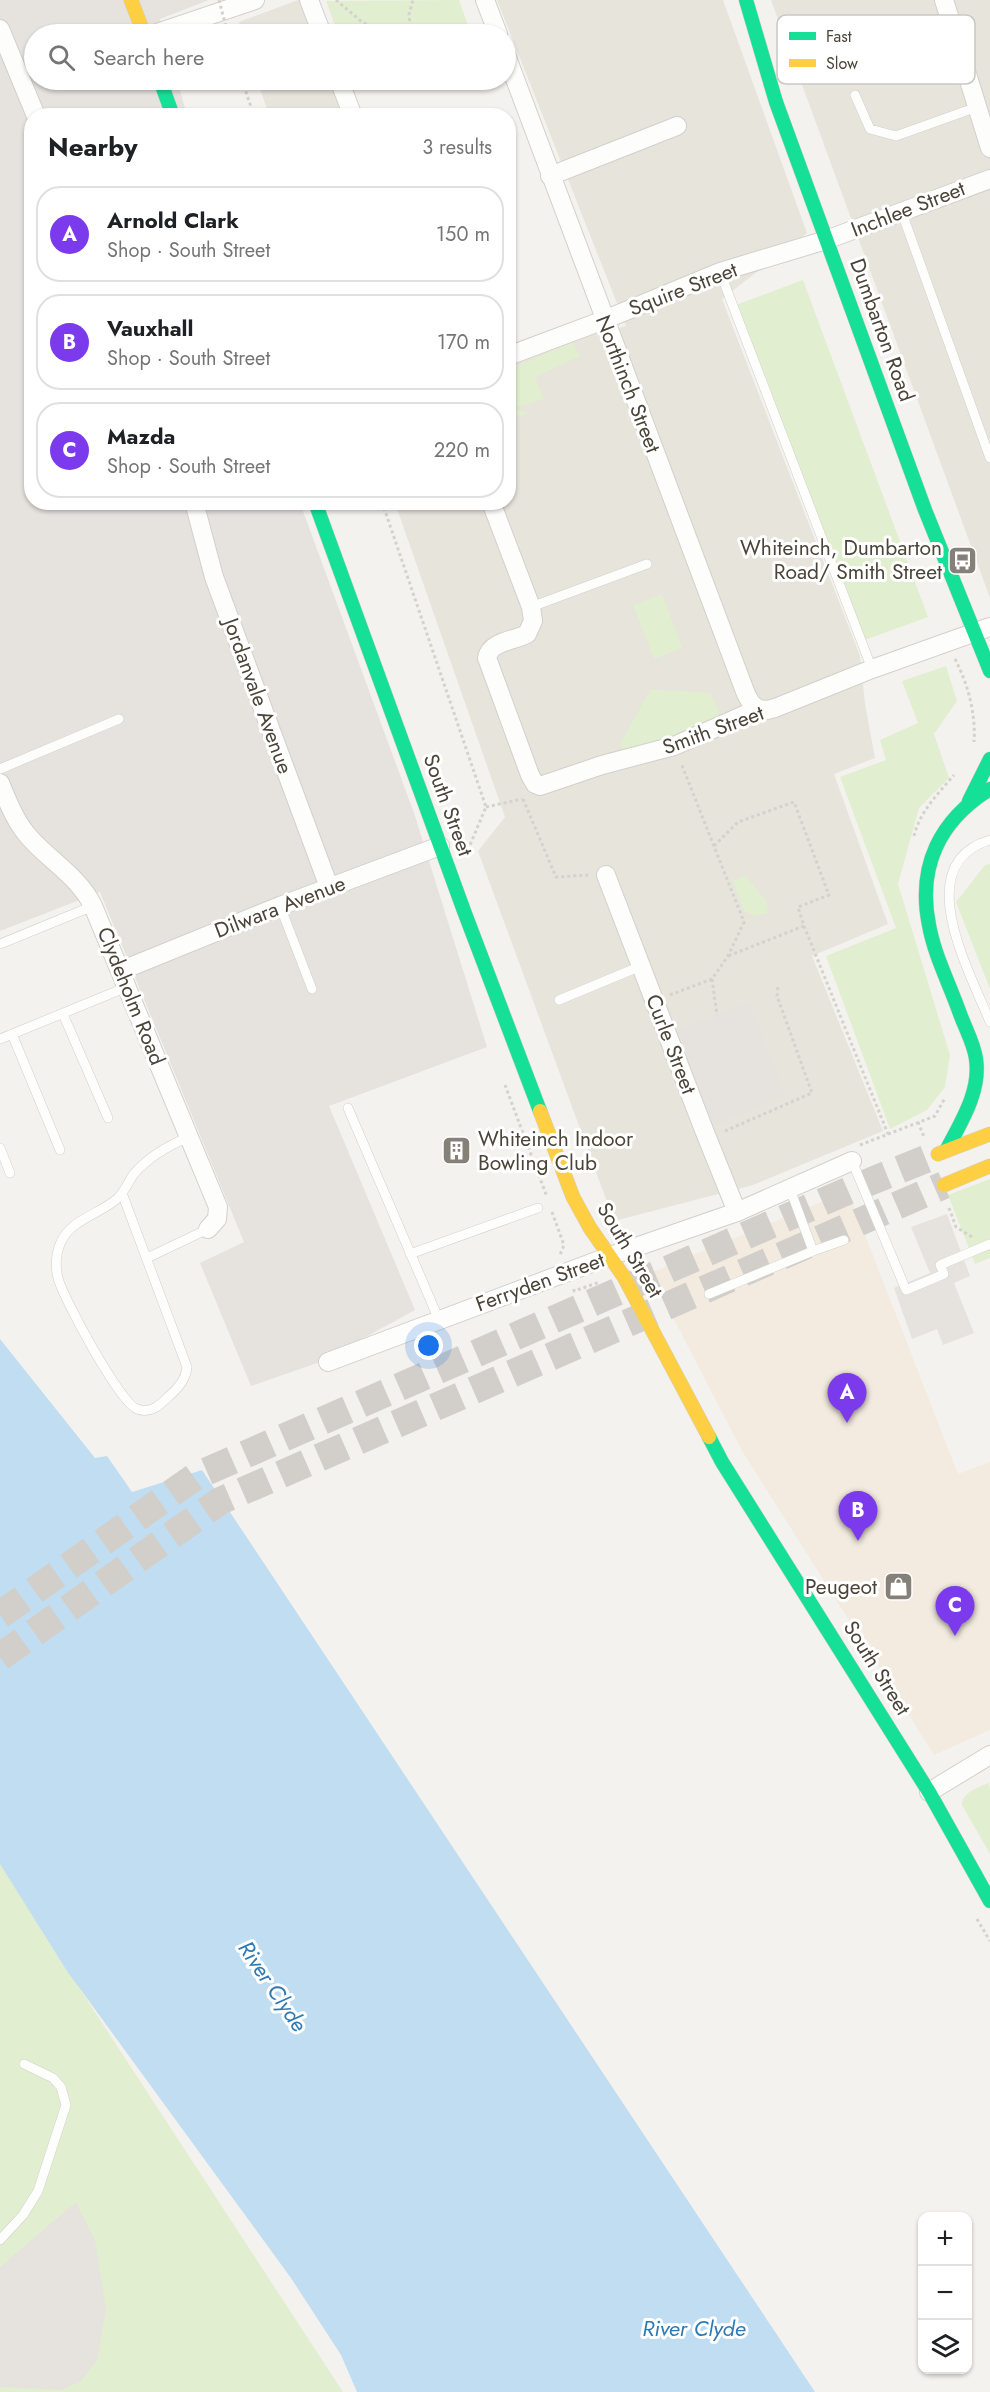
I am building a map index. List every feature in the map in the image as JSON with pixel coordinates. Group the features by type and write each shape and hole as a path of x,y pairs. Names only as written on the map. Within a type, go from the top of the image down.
{"street":[{"path":"131,0 140,24"},
{"path":"184,24 255,0"},
{"path":"309,0 318,24"},
{"path":"485,0 494,24"},
{"name":"Dumbarton Road","path":"746,0 776,102 926,510 983,630 990,671"},
{"path":"944,0 949,15"},
{"path":"0,29 24,87"},
{"name":"Northinch Street","path":"516,82 746,694 758,709"},
{"path":"970,84 990,148"},
{"path":"25,90 33,108"},
{"path":"164,90 170,108"},
{"path":"343,90 350,108"},
{"path":"550,176 677,126"},
{"name":"Inchlee Street","path":"826,240 990,178"},
{"name":"Squire Street","path":"516,353 604,320 720,272 826,240"},
{"name":"Jordanvale Avenue","path":"196,510 214,577 329,887"},
{"name":"South Street","path":"318,510 560,1166 590,1228 628,1284 722,1462 929,1792 990,1901"},
{"path":"494,510 531,607 533,621 527,634 494,646 487,658 535,784"},
{"name":"Smith Street","path":"535,784 544,785 602,765 674,746 758,709 775,708 872,669 983,630"},
{"path":"947,1149 967,1111 974,1090 976,1059 928,927 925,910 925,878 930,861 946,828 969,801 990,759"},
{"name":"Clydeholm Road","path":"0,783 23,829 77,883 93,906 218,1207 217,1219 208,1229"},
{"path":"969,801 990,789"},
{"name":"Dilwara Avenue","path":"124,979 280,906 440,846"},
{"name":"Curle Street","path":"606,875 707,1139 738,1212"},
{"path":"933,1156 985,1136"},
{"name":"Ferryden Street","path":"328,1362 610,1256 738,1212 852,1161"},
{"path":"944,1185 974,1168 990,1166"},
{"path":"929,1792 990,1755"}],"lane":[{"path":"855,95 870,129 896,136 977,107"},
{"path":"902,213 990,458"},
{"path":"720,272 872,669"},
{"path":"531,607 647,564"},
{"path":"0,770 119,720"},
{"path":"990,840 964,854 955,866 950,882 948,904 958,941 990,1022"},
{"path":"0,944 93,906"},
{"path":"280,906 312,989"},
{"path":"559,1000 641,966"},
{"path":"0,1039 63,1014 124,979"},
{"path":"63,1014 108,1118"},
{"path":"12,1034 60,1150"},
{"path":"348,1108 439,1320"},
{"path":"122,1193 187,1367 186,1375 172,1394 153,1410 145,1411 134,1408 130,1404 101,1362 61,1286 56,1267 61,1240 66,1233 113,1202 149,1159 165,1148 189,1137"},
{"path":"0,1148 10,1173"},
{"path":"852,1161 906,1290 944,1274 940,1265 990,1244"},
{"path":"790,1189 813,1251"},
{"path":"410,1254 538,1209"},
{"path":"147,1258 208,1229"},
{"path":"709,1294 844,1240"},
{"path":"0,2240 23,2214 38,2191 66,2105 62,2087 53,2078 24,2064"}],"path":[{"path":"219,0 225,24"},
{"path":"336,0 366,24"},
{"path":"410,24 409,14 413,0"},
{"path":"245,90 251,108"},
{"path":"385,510 486,807 523,799 535,784"},
{"path":"948,643 970,699 974,725 972,748"},
{"path":"655,1002 712,979 728,956 744,922 674,746"},
{"path":"523,799 556,877 606,875"},
{"path":"714,846 738,822 794,802 829,895 798,907 888,1134"},
{"path":"919,835 923,828"},
{"path":"728,956 804,926"},
{"path":"712,979 717,1015"},
{"path":"707,1139 812,1094 777,996 778,986"}],"shaded area":[{"path":"0,0 209,0 160,19 161,24 24,24 24,90 180,90 185,108 24,108 24,510 303,510 414,813 487,1047 329,1106 415,1310 320,1362 251,1386 200,1263 244,1242 100,892 0,931"},
{"path":"298,0 315,0 323,24 240,24 239,22"},
{"path":"497,0 723,0 807,233 722,299 860,656 865,704 875,758 834,774 888,924 812,956 883,1131 753,1185 614,1221 478,851 505,817 397,510 516,510 516,353 626,326 516,48 516,24 506,24"},
{"path":"771,0 990,0 990,598 802,84 975,84 975,15 777,16"},
{"path":"260,90 346,90 353,108 267,108"},
{"path":"749,1003 786,1095 713,1126 677,1030"},
{"path":"848,1191 958,1474 990,1462 990,1730 934,1755 742,1451 650,1273"},
{"path":"947,1214 970,1276 954,1283 974,1333 943,1345 937,1329 912,1339 894,1288 930,1273 911,1227"},
{"path":"76,2202 95,2240 106,2309 97,2360 82,2380 62,2390 0,2387 0,2267"}],"green space":[{"path":"459,0 467,24 334,24 326,1"},
{"path":"803,280 928,617 862,641 736,305"},
{"path":"573,342 580,356 535,377 544,399 516,407 516,366"},
{"path":"516,409 528,413 516,418"},
{"path":"662,594 682,648 654,659 633,605"},
{"path":"946,666 957,701 934,734 949,778 919,808 898,884 950,1055 945,1087 927,1110 890,1129 826,956 896,928 840,777 886,760 880,740 918,723 902,681"},
{"path":"651,689 711,693 722,722 626,759 620,744"},
{"path":"990,864 990,989 956,902 985,865"},
{"path":"746,876 767,902 768,913 756,916 744,911 733,881"},
{"path":"990,1179 990,1258 975,1264 948,1195"},
{"path":"988,1783 990,1787 990,1854 962,1805 968,1794"},
{"path":"0,1862 76,1983 343,2392 0,2392"}],"water":[{"name":"River Clyde","path":"0,1339 95,1458 107,1456 132,1492 202,1470 815,2392 357,2392 341,2355 291,2278 67,1971 0,1864"}],"tunnel":[{"path":"0,1615 196,1476 852,1189 933,1156"},
{"path":"0,1657 220,1501 944,1185"}],"traffic: fast":[{"path":"746,0 776,102 925,510 990,671"},
{"path":"164,90 170,108"},
{"path":"318,510 464,911 540,1111"},
{"path":"969,801 990,759"},
{"path":"947,1149 969,1106 977,1071 971,1041 931,936 926,903 926,883 936,846 946,830 973,801 990,789"},
{"path":"709,1437 722,1462 929,1792 990,1901"}],"traffic: slow":[{"path":"131,0 140,24"},
{"path":"540,1111 573,1197 590,1228 624,1277 709,1437"},
{"path":"938,1154 990,1134"},
{"path":"944,1185 990,1166"}],"place":[{"name":"Whiteinch, Dumbarton Road/ Smith Street","path":"963,560"},
{"name":"Whiteinch Indoor Bowling Club","path":"457,1151"},
{"name":"Arnold Clark","path":"847,1423"},
{"name":"Vauxhall","path":"858,1541"},
{"name":"Peugeot","path":"898,1587"},
{"name":"Mazda","path":"955,1636"}]}
